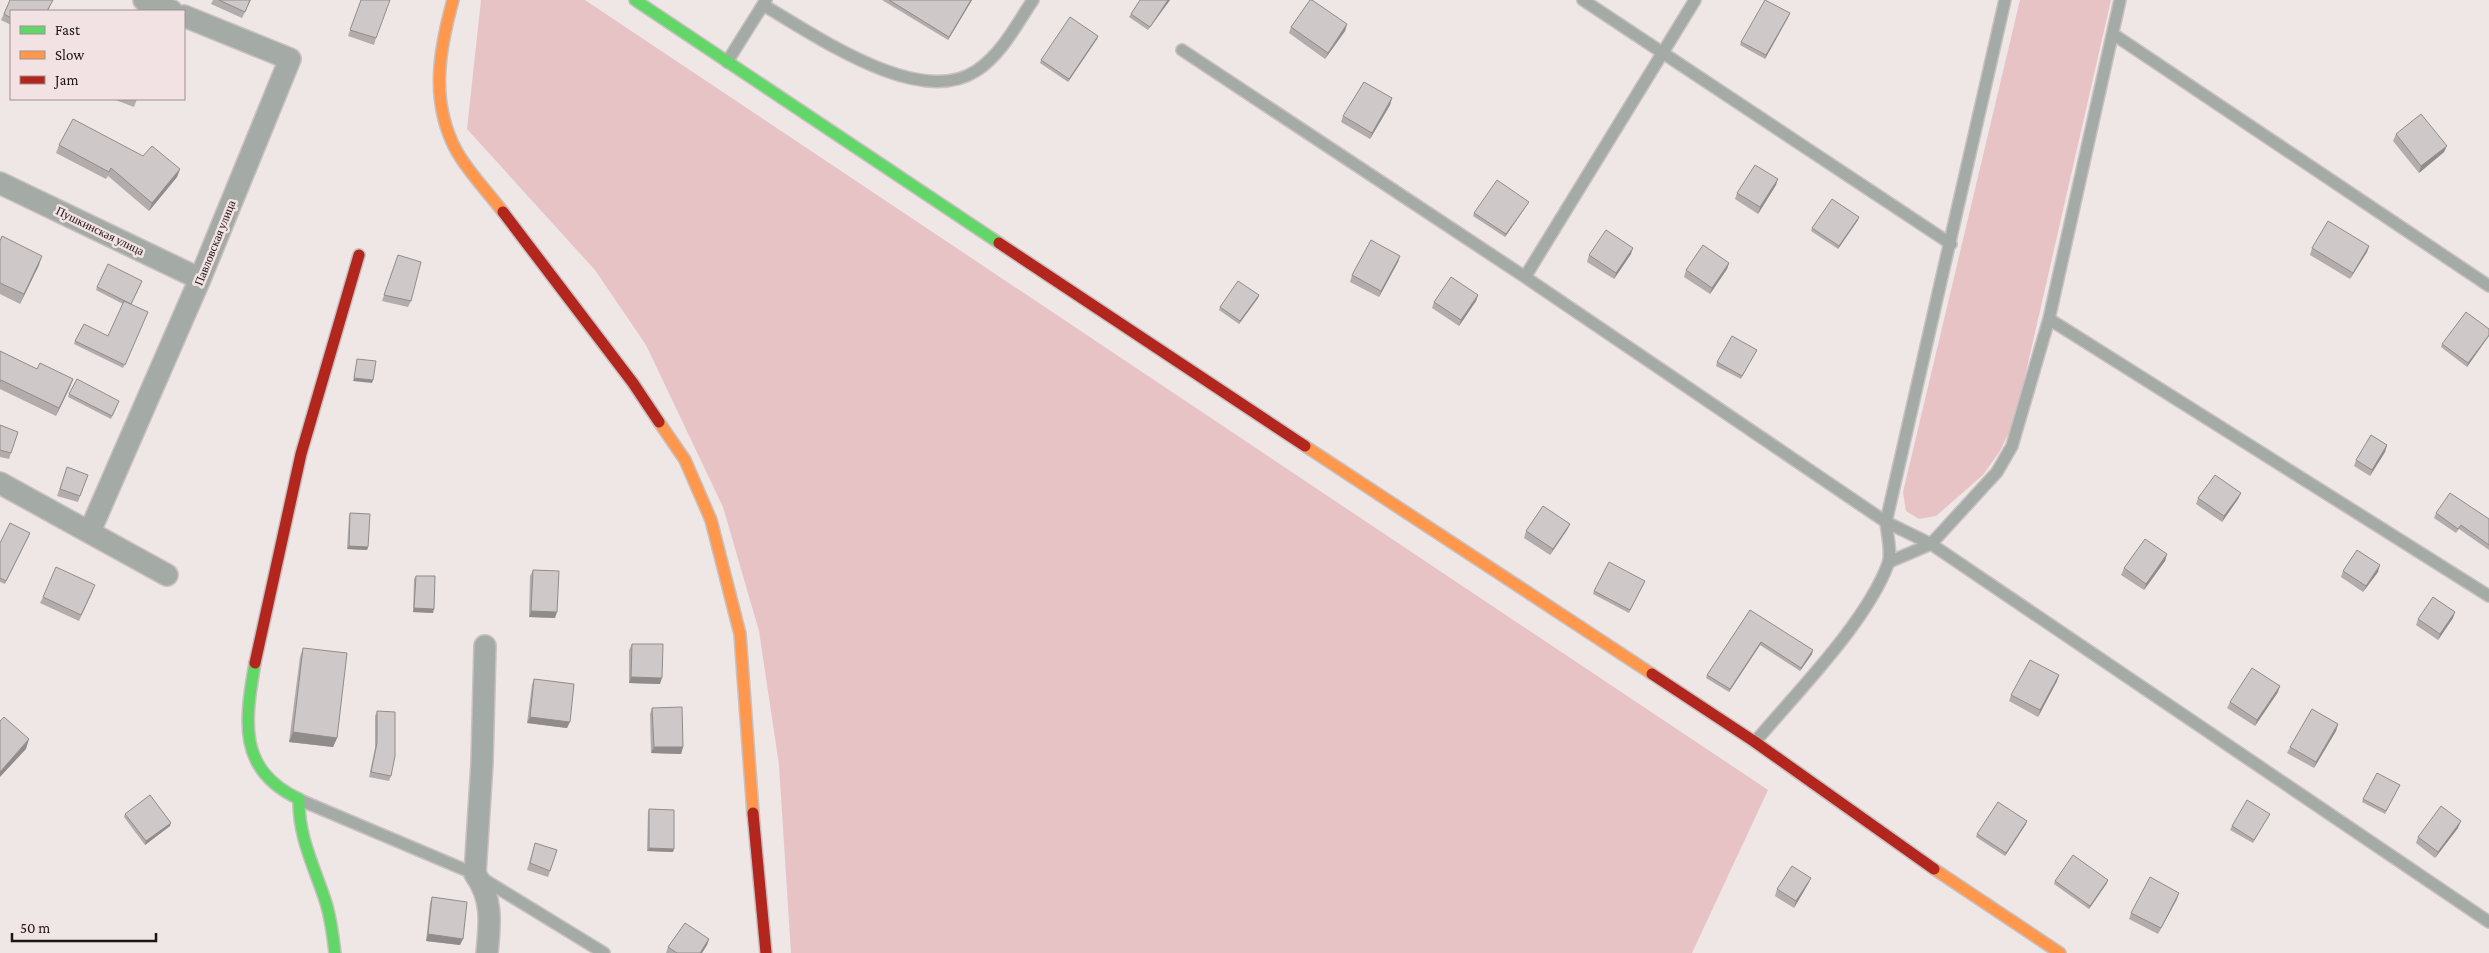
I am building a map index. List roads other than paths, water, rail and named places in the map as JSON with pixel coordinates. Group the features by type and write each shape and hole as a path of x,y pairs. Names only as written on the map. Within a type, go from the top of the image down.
{"street":[{"path":"144,0 169,10"},
{"path":"453,0 445,30 437,90 441,113 447,131 457,151 633,383 684,460 711,520 740,634 746,732 766,953"},
{"path":"635,0 1055,281 1755,742 1922,861 2060,953"},
{"name":"Павловская улица","path":"90,531 200,280 290,58 185,16"},
{"name":"Пушкинская улица","path":"0,183 200,280"},
{"path":"335,953 327,905 307,854 299,821 299,799 272,786 254,760 248,713 252,680 273,574 294,485 316,397 359,255"},
{"path":"0,483 167,575"},
{"path":"485,646 482,763 475,874 484,886 488,899 490,919 487,953"}],"lane":[{"path":"727,62 764,2 866,63 892,74 920,80 959,79 990,60 1033,0"},
{"path":"1583,0 1950,244"},
{"path":"1525,277 1695,0"},
{"path":"1755,742 1842,639 1868,602 1888,562 1886,522 2005,0"},
{"path":"1888,562 1931,544 1998,472 2012,446 2049,318 2120,0"},
{"path":"2112,34 2489,286"},
{"path":"1182,50 1525,277 1886,522 1931,544 2489,922"},
{"path":"2049,318 2489,596"},
{"path":"299,799 475,874 604,953"}]}
